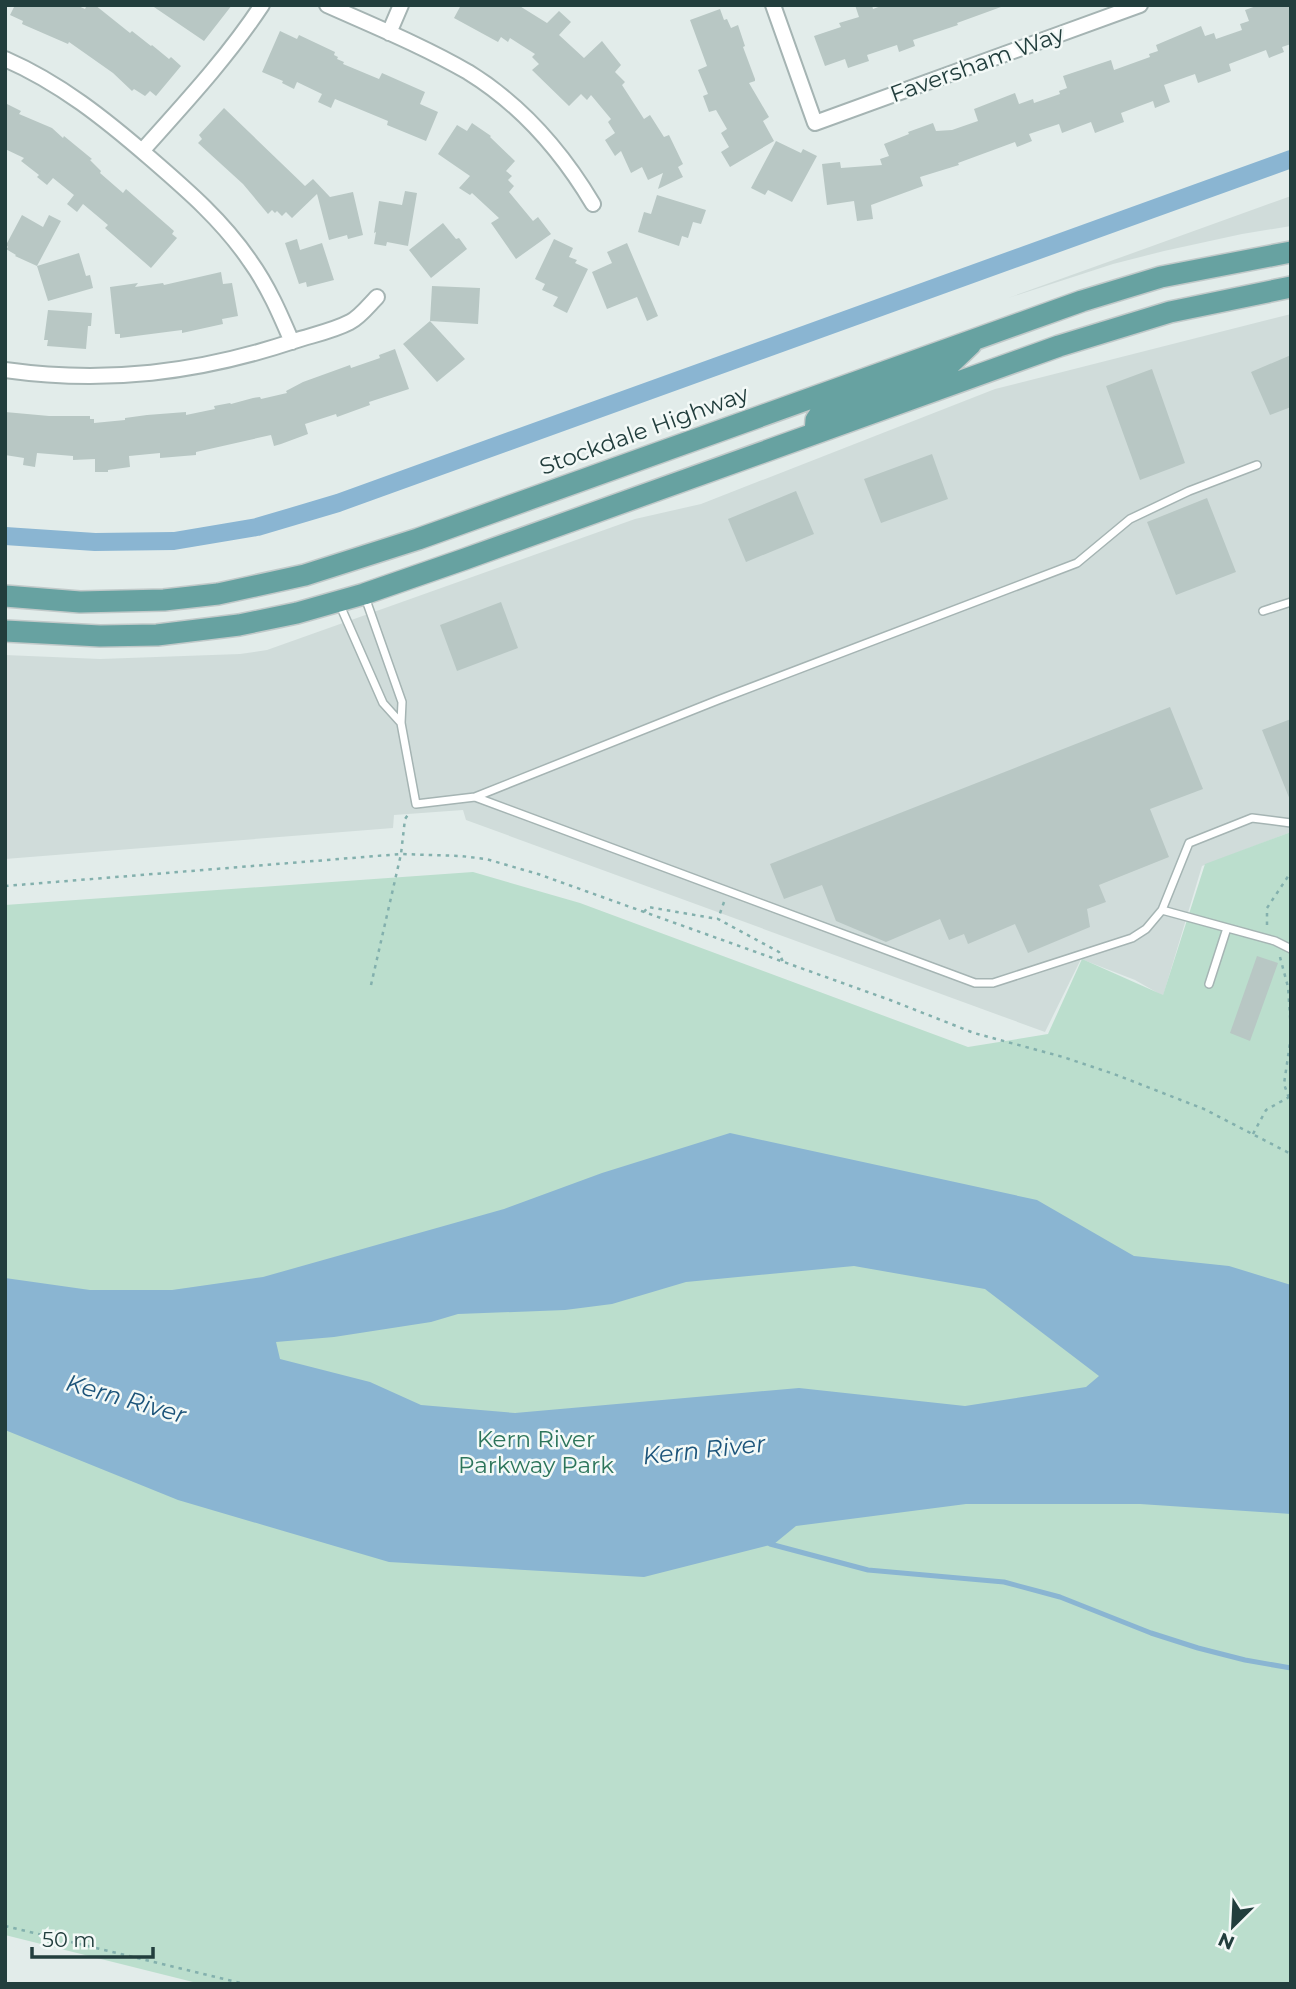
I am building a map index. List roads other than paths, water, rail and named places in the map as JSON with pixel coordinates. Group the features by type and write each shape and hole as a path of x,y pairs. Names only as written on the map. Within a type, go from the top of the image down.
{"main road":[{"name":"Stockdale Highway","path":"5,596 111,602 190,597 243,589 305,575 418,539 1070,305 1161,277 1291,252"},
{"path":"5,631 100,636 182,633 263,621 339,602 478,555 1100,332 1182,309 1291,287"},
{"path":"814,433 820,414 948,366 974,340"},
{"path":"5,607 30,599"}],"street":[{"path":"142,151 211,74 262,5"},
{"path":"327,5 437,55 502,96 531,122 557,151 593,204"},
{"path":"389,33 401,5"},
{"name":"Faversham Way","path":"773,5 815,123 1140,5"},
{"path":"5,59 56,85 84,104 200,201 227,230 251,262 272,296 292,342"},
{"path":"5,370 106,377 195,368 244,357 352,322 377,297"}],"lane":[{"path":"364,594 402,702 401,723 416,804 475,797 718,700 1077,563 1130,519 1189,491 1257,465"},
{"path":"339,602 383,703 401,723"},
{"path":"1263,611 1291,602"},
{"path":"475,797 975,983 993,983 1132,938 1146,929 1162,910 1189,843 1252,818 1291,823"},
{"path":"1162,910 1275,941 1291,949"},
{"path":"1209,984 1227,928"}],"water":[{"name":"Kern River","path":"730,1133 1037,1200 1134,1256 1229,1266 1291,1285 1291,1514 1140,1504 966,1504 796,1526 774,1544 644,1577 389,1562 178,1500 5,1430 5,1278 90,1290 172,1290 263,1277 504,1209 602,1173","holes":["854,1266 985,1289 1099,1376 1086,1387 965,1406 799,1388 515,1413 421,1405 370,1382 280,1359 276,1342 334,1337 431,1322 458,1314 565,1310 612,1304 686,1282"]}],"waterway":[{"path":"5,536 95,542 174,541 257,527 338,503 1291,159"},
{"path":"770,1544 868,1570 1004,1582 1060,1597 1151,1633 1198,1648 1291,1668"}],"park label":[{"name":"Kern River Parkway Park","path":"536,1452"}]}
